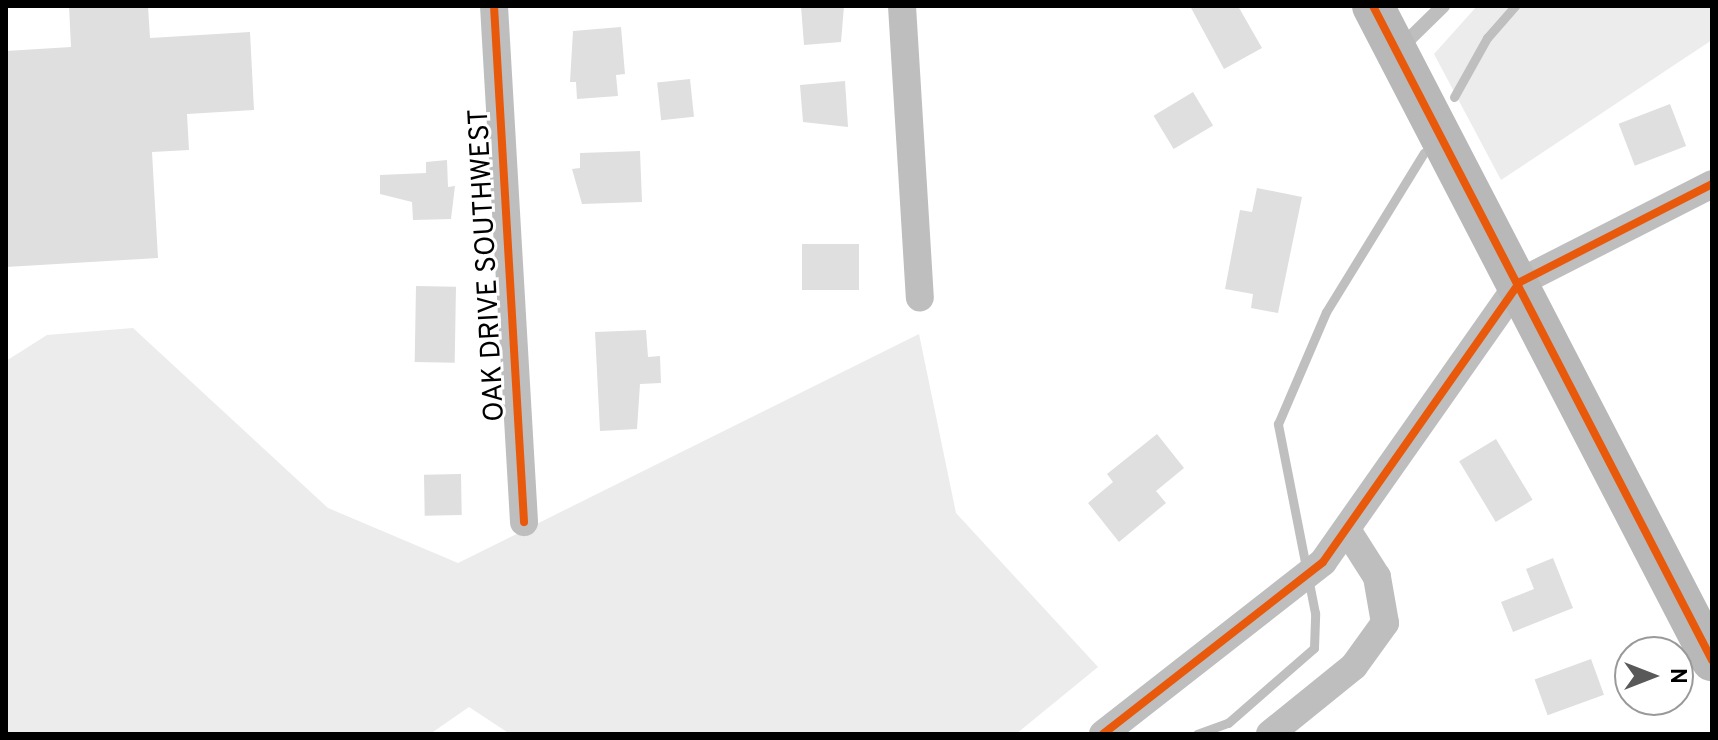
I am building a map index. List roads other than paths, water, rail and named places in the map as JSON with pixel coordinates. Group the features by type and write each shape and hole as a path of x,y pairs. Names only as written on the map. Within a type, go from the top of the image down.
{"street":[{"name":"OAK DRIVE SOUTHWEST","path":"494,6 524,522"},
{"path":"902,6 920,297"},
{"path":"1373,6 1520,282 1712,660"},
{"path":"1103,734 1323,562 1349,533 1520,282 1712,184"},
{"path":"1270,734 1370,651 1385,623 1377,577 1349,533"}],"lane":[{"path":"1398,50 1443,6"}],"waterway":[{"path":"1454,97 1487,38 1515,6"},
{"path":"1197,734 1228,723 1314,648 1315,613 1278,424 1326,312 1424,153"}]}
